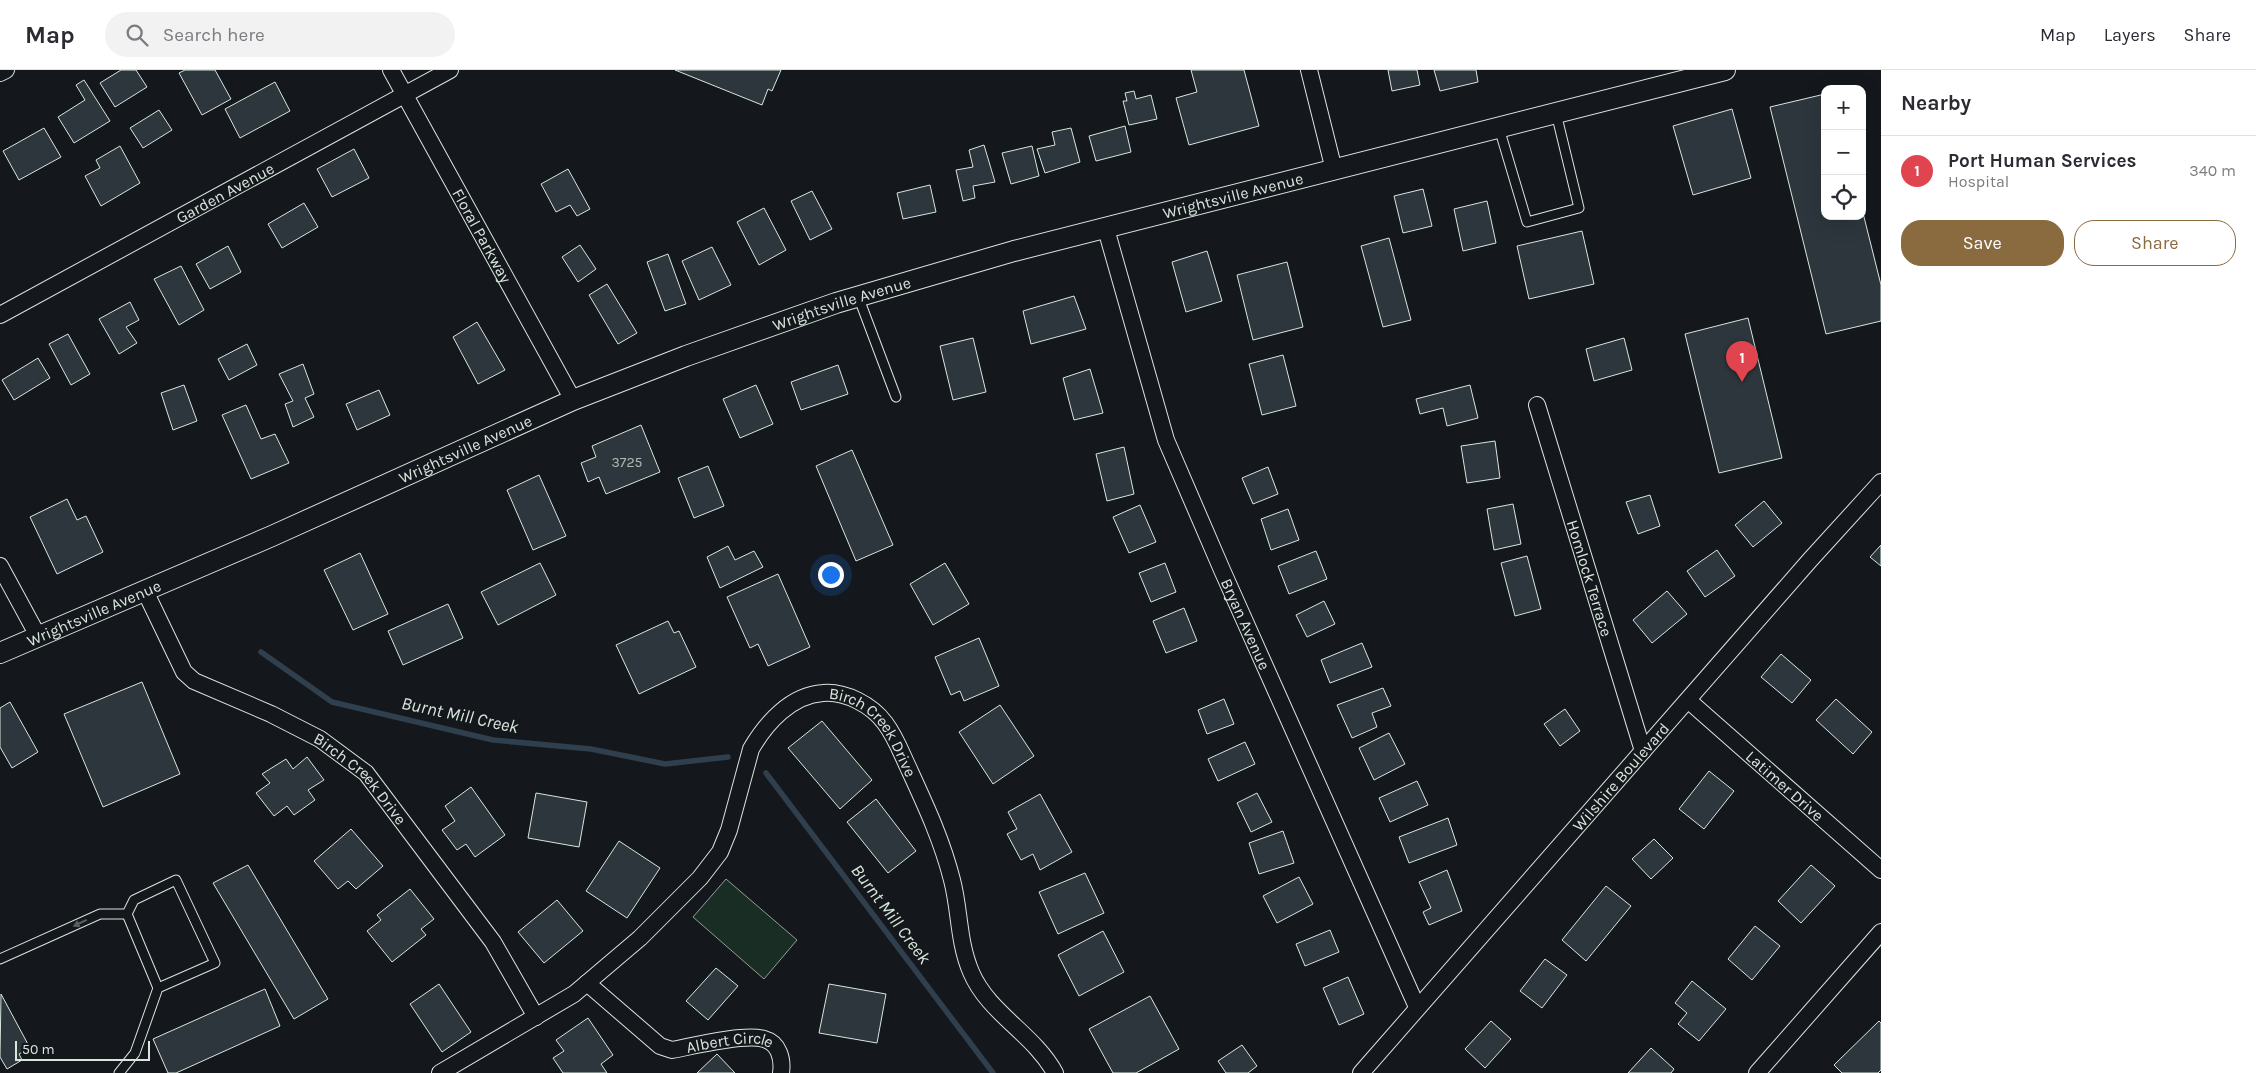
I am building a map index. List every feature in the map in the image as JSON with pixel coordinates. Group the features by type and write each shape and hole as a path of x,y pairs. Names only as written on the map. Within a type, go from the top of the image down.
{"street":[{"path":"0,73 6,70"},
{"name":"Floral Parkway","path":"391,70 573,400"},
{"name":"Garden Avenue","path":"0,315 450,70"},
{"path":"1309,70 1334,170"},
{"name":"Wrightsville Avenue","path":"0,653 145,591 573,400 686,356 858,296 1014,251 1725,70"},
{"name":"Bryan Avenue","path":"1106,229 1166,440 1417,1007"},
{"name":"Homlock Terrace","path":"1537,405 1643,751"},
{"name":"Wilshire Boulevard","path":"1361,1073 1417,1007 1881,482"},
{"path":"0,566 38,636"},
{"name":"Birch Creek Drive","path":"145,591 184,672 194,681 271,714 320,739 366,773 493,942 536,1017"},
{"name":"Birch Creek Drive","path":"440,1073 556,1006 587,983 640,938 714,862 729,830 751,749 758,737 781,710 799,699 817,693 839,693 872,711 885,722 893,735 928,812 945,855 953,882 960,939 970,971 987,998 1034,1043 1055,1073"},
{"name":"Latimer Drive","path":"1688,701 1881,870"},
{"path":"1757,1073 1881,932"},
{"name":"Albert Circle","path":"587,983 660,1046 672,1050 750,1037 764,1039 778,1049 782,1065 781,1073"}],"lane":[{"path":"1499,128 1527,222 1579,208 1556,113"},
{"path":"858,296 896,397"},
{"path":"119,1073 135,1053 158,988 127,914 134,900 176,880 215,963 158,988"},
{"path":"0,959 100,914 127,914"}],"green space":[{"path":"726,879 797,940 764,979 693,917"}],"building":[{"path":"121,70 136,70 147,87 115,107 100,83"},
{"path":"185,70 215,70 231,99 202,115 179,73"},
{"path":"675,70 781,70 772,91 768,89 762,105"},
{"path":"1191,70 1244,70 1259,126 1189,145 1176,98 1197,92"},
{"path":"1388,70 1417,70 1420,85 1392,91"},
{"path":"1434,70 1476,70 1478,82 1440,91"},
{"path":"84,80 110,121 74,143 58,117 85,100 76,85"},
{"path":"275,82 290,111 240,138 225,109"},
{"path":"1134,91 1136,99 1151,95 1157,119 1129,125 1123,101 1127,101 1125,93"},
{"path":"1821,95 1821,220 1865,220 1881,285 1881,321 1826,334 1770,107"},
{"path":"1732,109 1751,178 1693,195 1673,126"},
{"path":"159,110 172,130 143,148 130,128"},
{"path":"1125,126 1131,152 1096,161 1089,136"},
{"path":"44,128 61,157 19,180 3,151"},
{"path":"1071,128 1080,162 1045,173 1037,149 1055,145 1052,132"},
{"path":"984,145 995,182 973,186 975,198 963,201 956,170 973,167 969,150"},
{"path":"120,146 140,183 101,206 85,176 100,168 96,160"},
{"path":"1032,146 1039,176 1011,184 1002,153"},
{"path":"354,149 369,178 332,197 317,169"},
{"path":"568,169 590,209 577,216 570,205 556,212 541,184"},
{"path":"930,185 936,212 903,219 897,193"},
{"path":"1423,189 1432,226 1403,233 1394,196"},
{"path":"812,191 832,229 810,240 791,201"},
{"path":"1487,201 1496,243 1463,251 1454,209"},
{"path":"304,203 318,227 282,248 268,224"},
{"path":"764,208 786,250 759,265 737,222"},
{"path":"1582,231 1594,284 1529,299 1517,246"},
{"path":"1389,238 1411,320 1383,327 1361,246"},
{"path":"580,245 596,269 578,282 562,257"},
{"path":"228,246 241,272 210,289 196,264"},
{"path":"712,247 731,285 699,300 682,261"},
{"path":"1207,251 1222,301 1186,312 1172,262"},
{"path":"668,254 686,304 665,311 647,262"},
{"path":"1287,262 1303,327 1253,340 1237,275"},
{"path":"181,266 204,310 179,325 154,279"},
{"path":"607,284 637,333 618,344 589,295"},
{"path":"1074,296 1086,329 1031,344 1023,311"},
{"path":"130,302 139,320 126,327 137,343 119,354 99,319"},
{"path":"1748,318 1782,458 1719,473 1685,334"},
{"path":"477,322 505,370 478,384 453,337"},
{"path":"68,334 90,374 71,385 49,344"},
{"path":"973,338 986,392 953,400 940,346"},
{"path":"1624,338 1632,370 1594,381 1586,349"},
{"path":"247,344 257,365 229,380 218,359"},
{"path":"1283,355 1296,406 1262,415 1249,364"},
{"path":"38,358 50,378 14,400 2,380"},
{"path":"303,364 314,394 305,398 314,417 293,427 285,404 293,401 279,374"},
{"path":"838,365 848,394 801,410 791,382"},
{"path":"1090,369 1103,413 1074,420 1063,378"},
{"path":"184,385 197,421 173,430 161,393"},
{"path":"756,385 773,424 740,438 723,399"},
{"path":"1470,385 1478,418 1447,426 1443,408 1420,414 1416,399"},
{"path":"379,390 390,415 357,430 346,404"},
{"path":"246,405 261,439 275,434 289,463 251,479 222,415"},
{"path":"641,425 660,472 606,494 599,477 588,482 581,463 596,457 592,446"},
{"path":"1495,441 1500,478 1467,483 1461,446"},
{"path":"1124,447 1134,494 1107,501 1096,454"},
{"path":"852,450 893,545 856,561 816,466"},
{"path":"708,466 724,506 694,518 678,478"},
{"path":"1268,467 1278,494 1253,504 1242,478"},
{"path":"539,475 566,536 533,550 507,490"},
{"path":"1650,495 1660,526 1638,534 1626,502"},
{"path":"67,499 77,520 86,516 103,552 57,574 30,517"},
{"path":"1764,501 1782,523 1753,547 1735,525"},
{"path":"1513,504 1521,544 1494,550 1487,509"},
{"path":"1140,505 1156,542 1129,553 1113,517"},
{"path":"1288,509 1299,540 1271,550 1261,519"},
{"path":"1881,545 1881,566 1870,557"},
{"path":"728,546 735,560 754,551 763,567 720,588 707,557"},
{"path":"1717,550 1735,576 1705,597 1687,571"},
{"path":"1316,551 1327,579 1289,594 1278,566"},
{"path":"360,553 388,614 353,630 324,570"},
{"path":"1527,556 1541,609 1515,616 1501,563"},
{"path":"540,563 556,595 498,625 481,592"},
{"path":"945,563 969,604 933,625 910,584"},
{"path":"1165,563 1176,592 1151,602 1139,573"},
{"path":"778,574 810,647 768,666 758,644 750,648 727,597"},
{"path":"1667,591 1687,614 1652,643 1633,620"},
{"path":"1324,601 1335,624 1307,637 1296,615"},
{"path":"448,604 463,638 403,665 388,631"},
{"path":"1184,608 1197,641 1166,653 1153,621"},
{"path":"668,621 674,633 679,631 696,667 639,694 616,645"},
{"path":"979,638 999,686 964,701 960,691 951,695 935,657"},
{"path":"1362,643 1372,667 1330,683 1321,660"},
{"path":"1781,654 1811,680 1792,703 1761,677"},
{"path":"142,682 180,774 103,807 64,714"},
{"path":"1383,688 1391,706 1372,713 1377,727 1352,738 1337,705"},
{"path":"1224,699 1234,724 1207,734 1198,710"},
{"path":"1836,699 1872,732 1853,754 1816,720"},
{"path":"10,702 38,752 12,768 0,747 0,708"},
{"path":"1000,705 1034,756 993,784 959,732"},
{"path":"1565,709 1580,731 1560,746 1544,724"},
{"path":"822,721 872,780 840,809 788,748"},
{"path":"1389,733 1405,764 1374,780 1359,748"},
{"path":"1245,742 1255,764 1218,781 1208,759"},
{"path":"307,757 324,780 308,790 315,800 294,815 287,806 274,816 256,793 270,783 262,774 286,759 293,769"},
{"path":"1709,771 1734,791 1704,829 1679,809"},
{"path":"1417,781 1428,805 1390,822 1379,798"},
{"path":"471,787 505,835 475,857 466,844 457,850 442,830 455,821 445,806"},
{"path":"536,793 587,802 579,847 528,838"},
{"path":"1257,793 1272,822 1251,832 1237,803"},
{"path":"1040,794 1072,852 1040,870 1033,854 1021,860 1007,834 1017,829 1008,812"},
{"path":"876,799 916,851 888,873 847,822"},
{"path":"1448,818 1457,845 1409,863 1399,837"},
{"path":"351,829 383,866 356,889 348,881 338,889 314,861"},
{"path":"1283,831 1294,863 1259,874 1249,843"},
{"path":"1654,839 1673,858 1651,879 1632,859"},
{"path":"619,841 660,868 627,918 586,891"},
{"path":"248,865 328,999 294,1019 213,883"},
{"path":"1811,865 1835,886 1801,923 1778,901"},
{"path":"1447,870 1462,911 1429,925 1423,912 1431,908 1419,882"},
{"path":"1085,873 1104,913 1058,934 1039,892"},
{"path":"1299,877 1313,904 1277,923 1263,896"},
{"path":"1606,886 1631,906 1586,961 1562,940"},
{"path":"410,889 434,919 421,929 426,935 392,962 367,931 381,920 377,915"},
{"path":"557,900 583,931 544,963 518,932"},
{"path":"1755,926 1780,946 1752,980 1728,959"},
{"path":"1330,930 1339,952 1305,966 1296,944"},
{"path":"1103,931 1124,972 1079,996 1058,955"},
{"path":"1545,959 1567,975 1542,1008 1520,991"},
{"path":"716,968 738,986 708,1020 686,1001"},
{"path":"1348,977 1364,1014 1339,1025 1323,988"},
{"path":"1692,981 1726,1009 1699,1041 1678,1024 1687,1013 1675,1003"},
{"path":"439,984 471,1032 442,1052 410,1004"},
{"path":"829,984 886,994 877,1043 819,1033"},
{"path":"265,989 280,1026 176,1073 168,1073 153,1039"},
{"path":"1,994 30,1048 19,1054 22,1060 7,1069 0,1057"},
{"path":"1150,996 1179,1049 1136,1073 1113,1073 1089,1029"},
{"path":"588,1018 613,1055 601,1064 607,1073 563,1073 553,1058 564,1051 556,1040"},
{"path":"1491,1021 1511,1039 1485,1068 1465,1049"},
{"path":"1879,1021 1881,1023 1881,1070 1878,1073 1842,1073 1834,1065"},
{"path":"1242,1045 1257,1066 1248,1073 1226,1073 1218,1061"},
{"path":"1651,1048 1674,1069 1671,1073 1628,1073"},
{"path":"717,1054 735,1073 697,1073"}],"waterway":[{"name":"Burnt Mill Creek","path":"261,652 332,702 493,740 591,749 665,764 728,757"},
{"name":"Burnt Mill Creek","path":"766,773 993,1073"}],"place":[{"name":"Port Human Services","path":"1742,382"}]}
